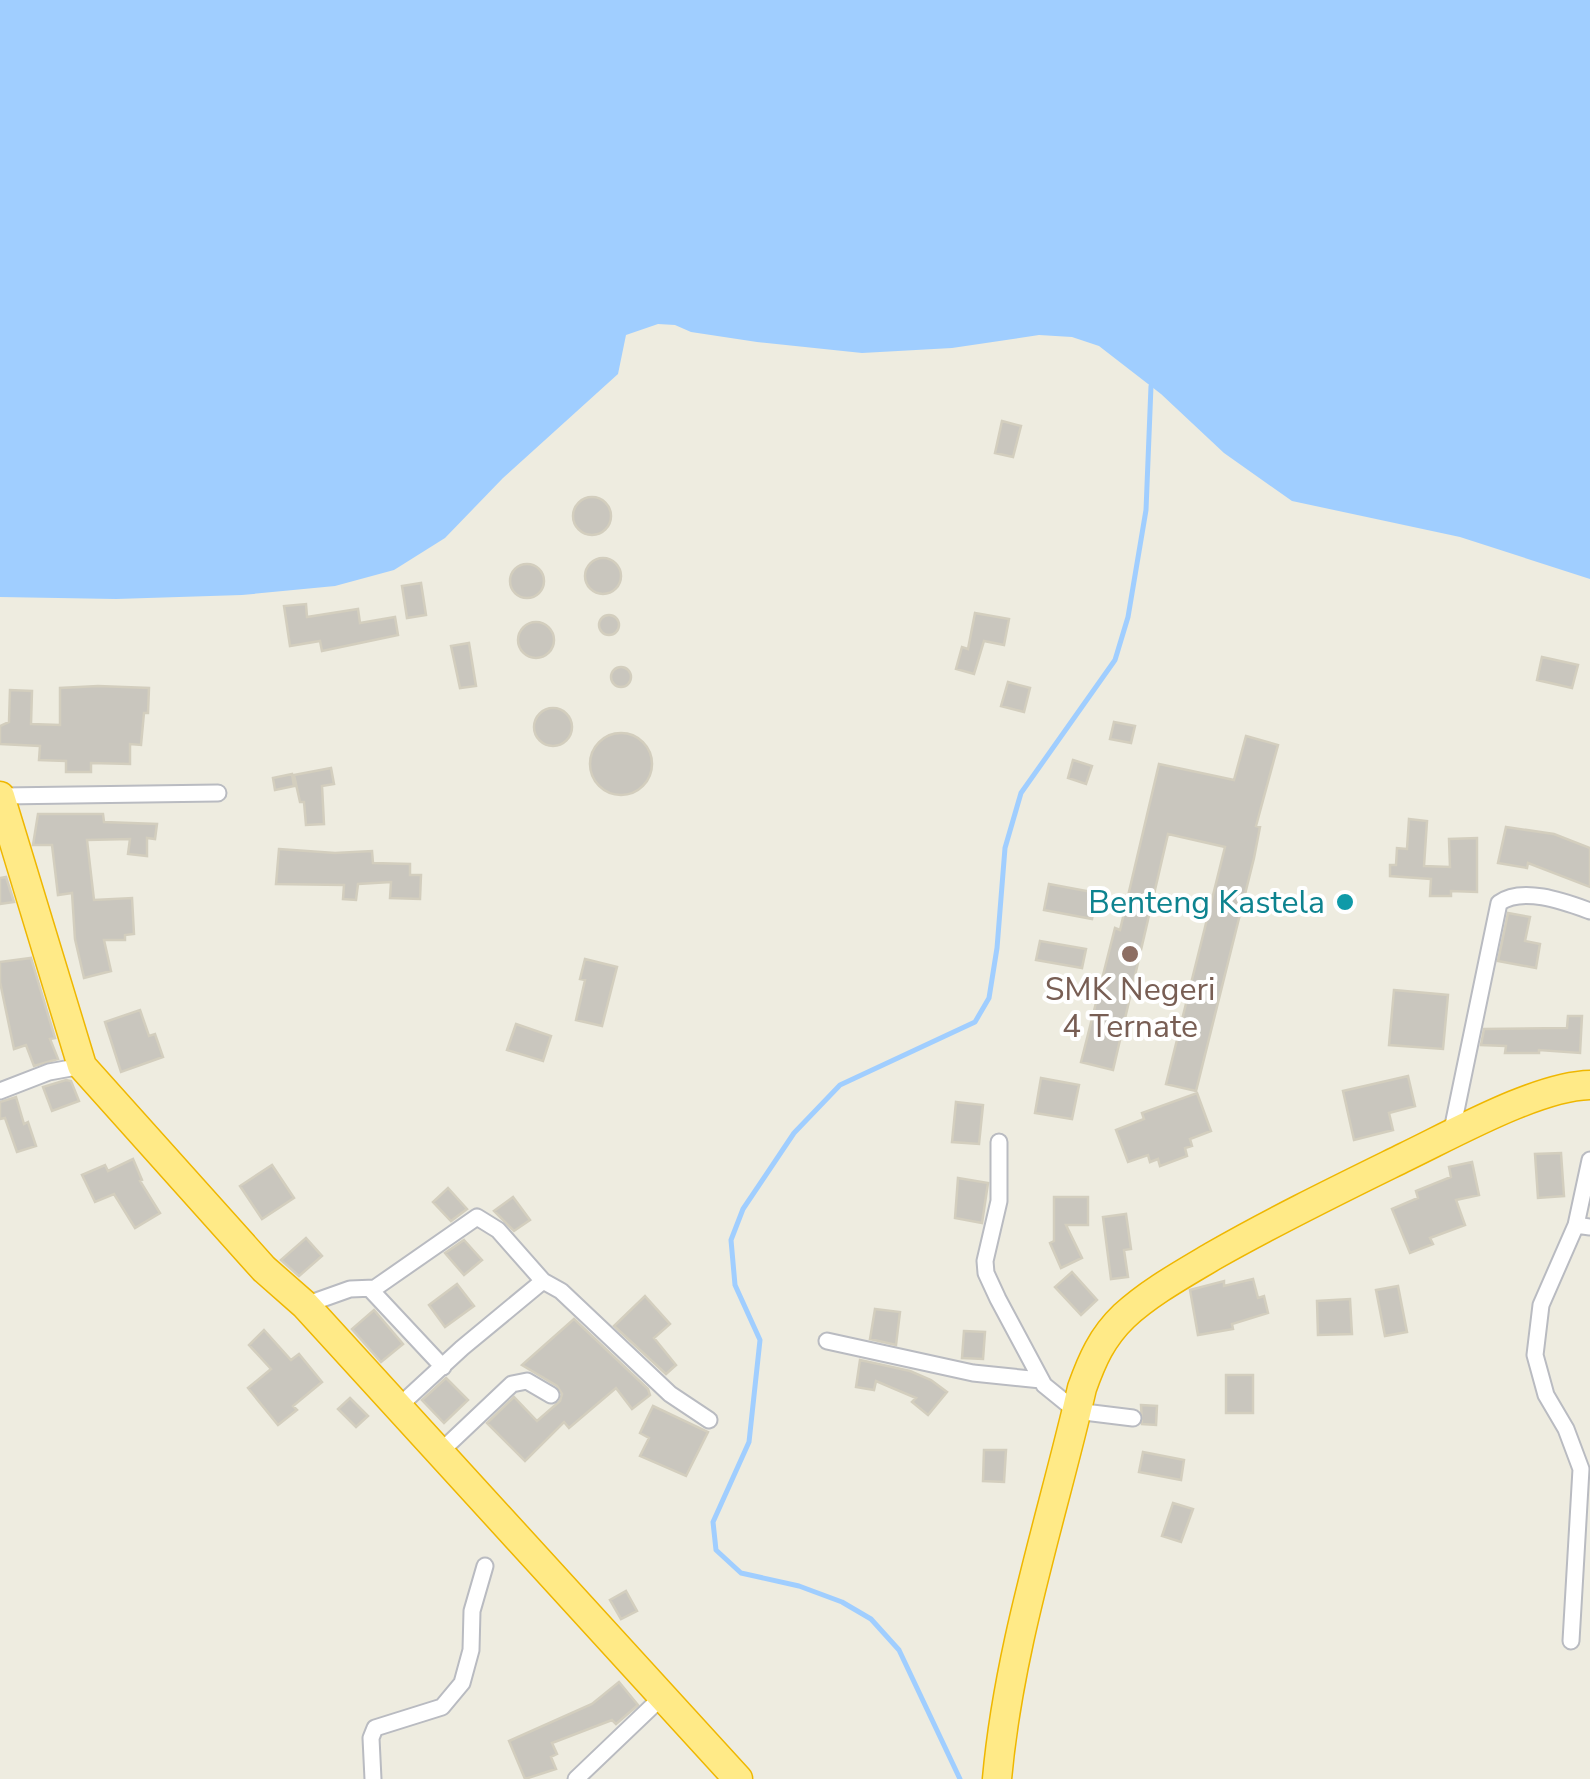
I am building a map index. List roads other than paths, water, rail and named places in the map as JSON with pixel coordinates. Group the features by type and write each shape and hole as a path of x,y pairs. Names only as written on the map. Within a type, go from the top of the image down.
{"highway":[{"path":"1,796 82,1066 264,1269 305,1305 738,1779"},
{"path":"997,1779 1008,1683 1082,1388 1103,1339 1136,1305 1256,1231 1451,1135 1543,1096 1590,1086"}],"street":[{"path":"1,796 218,793"},
{"path":"1451,1135 1500,903 1510,897 1535,897 1561,900 1590,911"},
{"path":"0,1091 49,1072 82,1066"},
{"path":"999,1142 1000,1191 986,1246 986,1273 1041,1380 1076,1411 1133,1418"},
{"path":"1571,1642 1582,1469 1546,1394 1535,1356 1541,1305 1583,1226 1590,1160"},
{"path":"305,1305 350,1289 370,1289 477,1217 498,1230 543,1281 562,1291 670,1394 709,1420"},
{"path":"398,1407 543,1281"},
{"path":"370,1289 442,1367"},
{"path":"827,1341 973,1373 1041,1380"},
{"path":"440,1453 512,1384 527,1382 551,1395"},
{"path":"373,1779 371,1738 375,1728 442,1707 462,1683 469,1661 472,1612 484,1566"},
{"path":"586,1776 664,1695"}],"water":[{"path":"0,0 1590,0 1590,579 1460,537 1292,501 1224,453 1161,394 1099,346 1072,337 1039,335 952,348 862,353 757,342 658,324 626,335 618,374 503,478 445,538 394,570 335,586 242,595 0,597"}],"waterway":[{"path":"960,1779 899,1650 871,1619 842,1602 799,1586 741,1573 716,1550 713,1522 749,1442 760,1340 735,1285 731,1240 743,1209 794,1133 840,1085 975,1022 989,998 1005,848 1021,793 1115,660 1128,617 1146,510 1151,386"}],"place":[{"name":"Benteng Kastela","path":"1345,902"},
{"name":"SMK Negeri 4 Ternate","path":"1130,954"}]}
